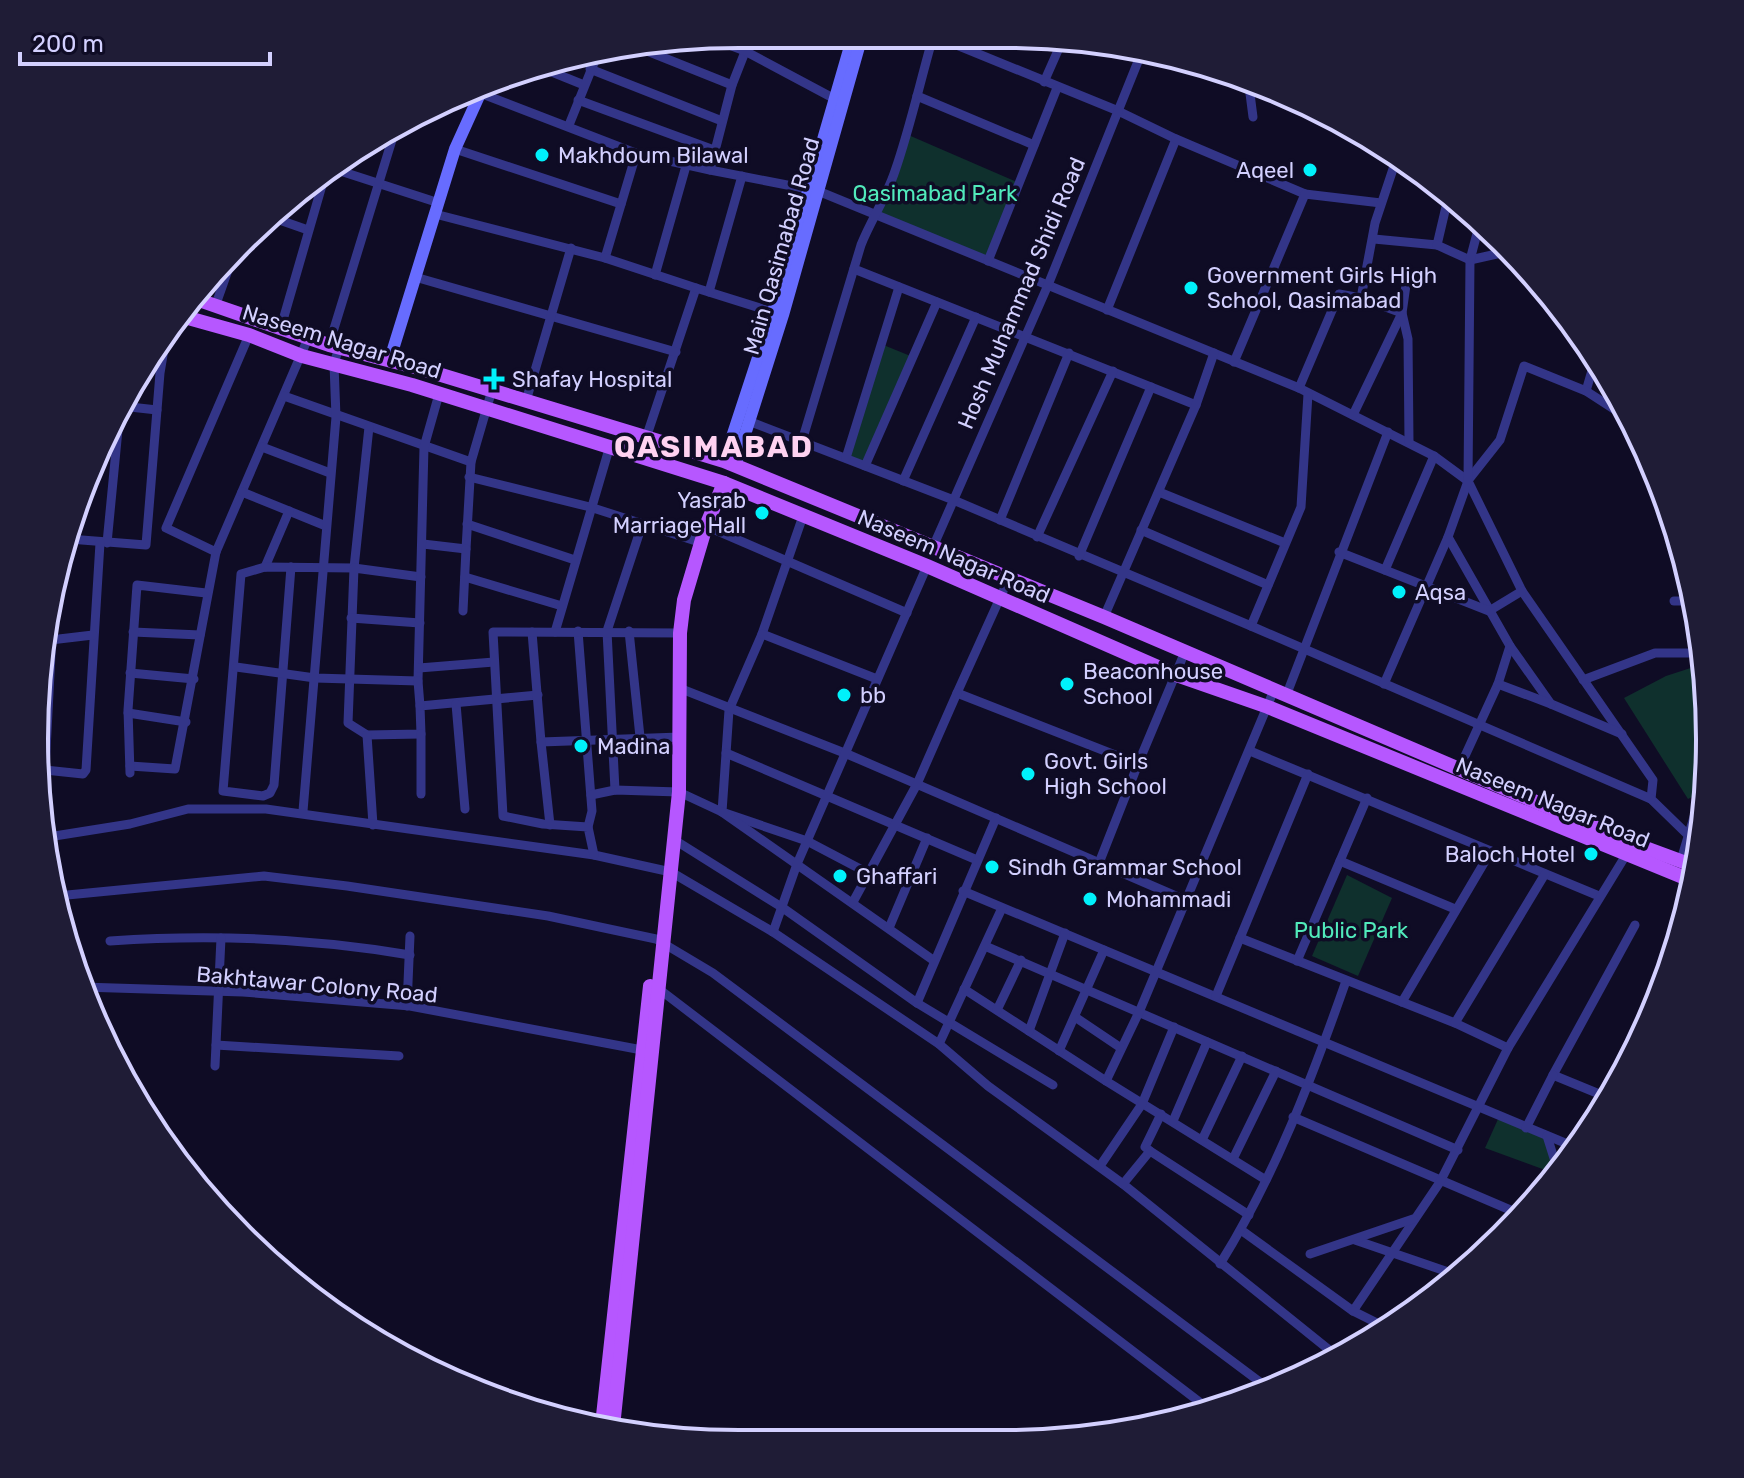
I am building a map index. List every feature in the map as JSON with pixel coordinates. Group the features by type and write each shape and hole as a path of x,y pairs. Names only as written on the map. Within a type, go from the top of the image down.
{"main road":[{"name":"Main Qasimabad Road","path":"813,190 833,98 849,48"},
{"name":"Main Qasimabad Road","path":"729,463 751,422 813,190 858,48"},
{"path":"390,359 455,149 474,101"},
{"name":"Naseem Nagar Road","path":"204,301 334,346 390,359 729,463 1104,617 1184,654 1459,769 1683,876"},
{"name":"Main Qasimabad Road","path":"729,463 778,314"},
{"name":"Naseem Nagar Road","path":"191,319 249,335 302,356 439,394 724,483 927,566 1000,601 1176,675 1268,707 1629,849 1685,862"},
{"path":"589,442 596,422"},
{"path":"603,1417 642,1050 671,872 679,792 680,633 684,600 706,526 724,483"},
{"path":"927,566 933,547"},
{"path":"614,1419 659,989 660,942"}],"street":[{"path":"737,48 833,98"},
{"path":"710,170 732,85 746,48"},
{"path":"802,441 854,269 869,225 878,215 896,170 932,48"},
{"path":"962,48 1116,110 1305,194 1381,203"},
{"path":"1044,82 1058,50"},
{"path":"653,54 732,85"},
{"name":"Hosh Muhammad Shidi Road","path":"933,547 951,499 1048,285 1138,61"},
{"path":"569,125 593,64"},
{"path":"590,69 722,121"},
{"path":"555,73 584,85"},
{"path":"988,261 1057,88"},
{"path":"1250,94 1253,117"},
{"path":"491,95 638,154 813,190 878,215 1304,391 1409,442 1468,481"},
{"path":"917,96 1034,145"},
{"path":"578,100 714,150"},
{"path":"1107,310 1176,139"},
{"path":"303,811 336,417 334,346 377,182 391,142"},
{"path":"455,149 621,204"},
{"path":"605,258 634,161"},
{"path":"655,275 686,166"},
{"path":"1361,298 1381,203 1393,167"},
{"path":"344,172 377,182 437,208 778,314"},
{"path":"709,292 742,176"},
{"path":"281,327 321,189"},
{"path":"1234,362 1305,194"},
{"path":"1437,245 1446,207"},
{"path":"281,221 308,230"},
{"path":"1477,234 1470,260 1468,481 1522,591 1653,780 1651,799"},
{"path":"1374,239 1437,245 1470,260 1498,254"},
{"path":"526,401 571,248"},
{"path":"854,269 1196,405"},
{"path":"216,304 226,275"},
{"path":"415,277 676,352"},
{"path":"1353,415 1402,313 1406,285"},
{"path":"846,458 899,287"},
{"path":"646,438 696,288"},
{"path":"1251,626 1301,507 1304,391 1339,294 1361,298 1402,313"},
{"path":"865,466 937,302"},
{"path":"1402,313 1408,339 1409,442"},
{"path":"903,481 976,317"},
{"path":"216,552 166,528 249,335"},
{"path":"206,593 140,584 136,589 128,713 130,770 175,769 216,552 309,336"},
{"path":"1000,520 1069,353"},
{"path":"1104,617 1196,405 1214,353"},
{"path":"78,540 146,545 164,355"},
{"path":"1384,684 1448,537 1468,481 1500,440 1524,366 1607,401"},
{"path":"1037,537 1113,371"},
{"path":"1586,391 1591,374"},
{"path":"1079,556 1151,387"},
{"path":"463,611 469,477 492,390"},
{"path":"421,794 418,681 424,447 439,394"},
{"path":"284,396 336,417 471,462"},
{"path":"132,409 157,410"},
{"path":"751,422 951,499 1651,799 1688,835"},
{"path":"369,427 354,568 347,677 348,723 367,735 421,734"},
{"path":"1106,1081 1140,1010 1268,707 1280,693 1303,650 1388,432"},
{"path":"49,770 83,774 86,770 93,635 117,437"},
{"path":"262,447 330,473"},
{"path":"555,632 609,449"},
{"path":"1385,570 1434,456"},
{"path":"469,477 590,507 702,543"},
{"path":"242,492 326,526"},
{"path":"1159,492 1285,543"},
{"path":"265,567 289,511"},
{"path":"722,812 729,710 762,634 803,516"},
{"path":"467,524 575,560"},
{"path":"615,790 607,631 642,525"},
{"path":"706,526 907,613"},
{"path":"1141,530 1268,585"},
{"path":"1448,537 1510,646 1551,704"},
{"path":"423,544 466,549"},
{"path":"1339,552 1489,611"},
{"path":"773,932 797,864 927,566"},
{"path":"291,567 274,785 270,793 263,796 223,791 236,667 241,574 265,567 291,567 322,567 421,577"},
{"path":"465,577 562,606"},
{"path":"853,902 866,872 917,784 1009,578"},
{"path":"1489,611 1522,591"},
{"path":"1674,601 1682,601"},
{"path":"351,618 420,623"},
{"path":"578,631 591,795 588,827 594,855"},
{"path":"629,631 640,737"},
{"path":"133,632 200,635"},
{"path":"588,827 550,825 503,816 493,632 680,633"},
{"path":"532,632 550,825"},
{"path":"762,634 877,679"},
{"path":"55,640 93,635"},
{"path":"1459,769 1498,684 1510,646"},
{"path":"1583,680 1655,653 1690,653"},
{"path":"1099,863 1184,654"},
{"path":"419,668 494,662"},
{"path":"236,667 315,678 418,681"},
{"path":"130,673 194,679"},
{"path":"1498,684 1622,734"},
{"path":"679,688 847,754 1185,900"},
{"path":"957,693 1138,764"},
{"path":"420,706 538,695"},
{"path":"456,704 465,809"},
{"path":"128,713 186,722"},
{"path":"367,735 373,825"},
{"path":"541,742 680,737"},
{"path":"1250,751 1599,896"},
{"path":"726,753 977,860"},
{"path":"1216,996 1308,774"},
{"path":"591,795 615,790 679,792 722,812 807,841 866,872"},
{"path":"1297,961 1367,798"},
{"path":"55,836 130,824 188,809 303,811 373,825 594,855 671,872 773,932 939,1044 988,1086 1123,1184 1328,1349"},
{"path":"722,812 933,960"},
{"path":"917,1003 996,818"},
{"path":"1681,860 1690,828"},
{"path":"889,928 927,838"},
{"path":"673,839 783,908 917,1003 1053,1085"},
{"path":"1353,1311 1440,1182 1508,1048 1629,849"},
{"path":"1402,1002 1491,851"},
{"path":"1340,861 1455,909"},
{"path":"1455,1023 1545,874"},
{"path":"66,895 264,876 548,916 660,942 713,973 1259,1381"},
{"path":"963,891 1565,1143"},
{"path":"939,1044 1002,908"},
{"path":"1526,1128 1635,925"},
{"path":"1029,1031 1065,933"},
{"path":"110,941 188,936 356,946 410,955"},
{"path":"407,1006 410,936"},
{"path":"215,1066 221,938"},
{"path":"1240,938 1455,1023 1508,1048"},
{"path":"985,946 1140,1010 1458,1150"},
{"path":"1059,1051 1104,950"},
{"path":"997,1010 1021,960"},
{"path":"1220,1264 1249,1215 1308,1086 1346,981"},
{"name":"Bakhtawar Colony Road","path":"95,987 220,991 407,1006 642,1050"},
{"path":"659,989 1199,1402"},
{"path":"964,989 1266,1180"},
{"path":"1075,1017 1121,1048"},
{"path":"1100,1166 1142,1104 1174,1027"},
{"path":"1173,1121 1207,1042"},
{"path":"216,1045 399,1056"},
{"path":"1202,1140 1242,1056"},
{"path":"1233,1159 1276,1071"},
{"path":"1553,1075 1597,1094"},
{"path":"1161,1114 1145,1147 1249,1215"},
{"path":"1293,1117 1511,1210"},
{"path":"1547,1136 1554,1159"},
{"path":"1123,1184 1150,1151"},
{"path":"1310,1254 1413,1219"},
{"path":"1241,1230 1353,1311 1375,1322"},
{"path":"1354,1240 1446,1271"}],"green space":[{"name":"Qasimabad Park","path":"906,134 1019,183 988,261 878,215"},
{"path":"881,344 913,357 865,466 846,458"},
{"path":"1692,668 1695,784 1694,796 1688,799 1624,698 1666,676"},
{"name":"Public Park","path":"1347,875 1392,898 1358,976 1312,956"},
{"path":"1499,1117 1547,1136 1553,1160 1545,1170 1485,1148"}],"place":[{"name":"Makhdoum Bilawal","path":"542,155"},
{"name":"Aqeel","path":"1310,170"},
{"name":"Government Girls High School, Qasimabad","path":"1191,288"},
{"name":"Shafay Hospital","path":"494,379"},
{"name":"Yasrab Marriage Hall","path":"762,513"},
{"name":"Aqsa","path":"1399,592"},
{"name":"Beaconhouse School","path":"1067,684"},
{"name":"bb","path":"844,695"},
{"name":"Madina","path":"581,746"},
{"name":"Govt. Girls High School","path":"1028,774"},
{"name":"Baloch Hotel","path":"1591,854"},
{"name":"Sindh Grammar School","path":"992,867"},
{"name":"Ghaffari","path":"840,876"},
{"name":"Mohammadi","path":"1090,899"}],"district":[{"name":"QASIMABAD","path":"714,447"}]}
